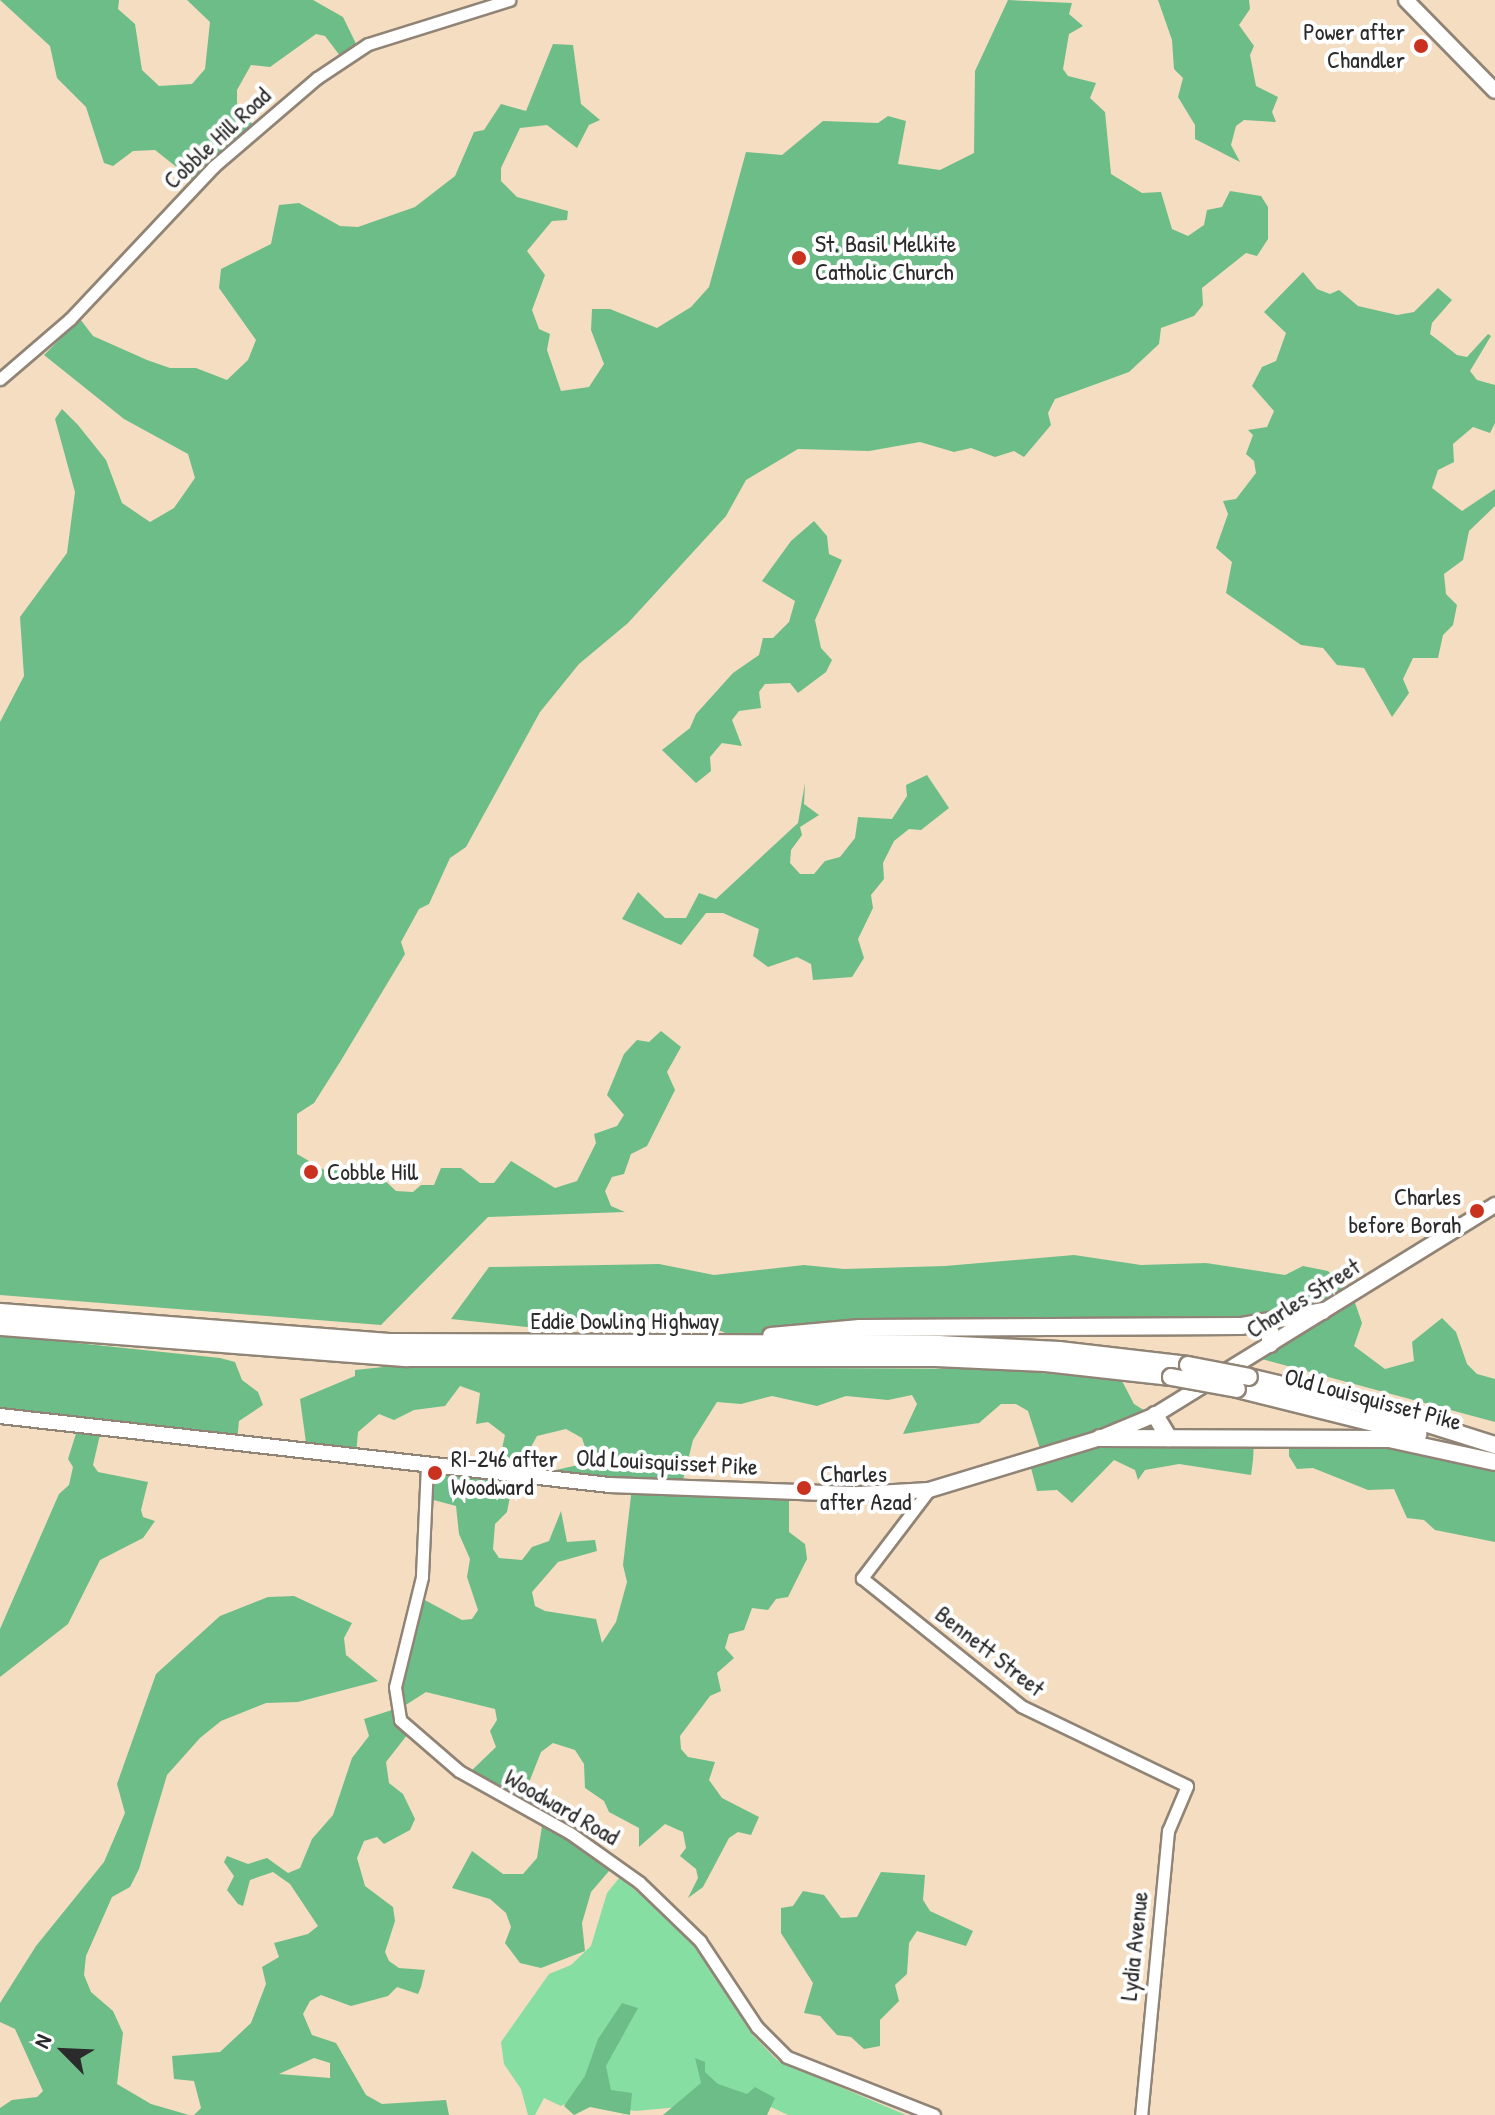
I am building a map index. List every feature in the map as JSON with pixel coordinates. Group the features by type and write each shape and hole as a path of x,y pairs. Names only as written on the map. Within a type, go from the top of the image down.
{"highway":[{"path":"651,1346 860,1328 1262,1325 1323,1311"},
{"name":"Eddie Dowling Highway","path":"0,1312 340,1340 651,1346 953,1344 1188,1365 1243,1383"},
{"path":"1262,1325 1270,1332 1270,1344"},
{"name":"Eddie Dowling Highway","path":"0,1327 406,1358 936,1358 1081,1365 1243,1383"},
{"name":"Old Louisquisset Pike","path":"1243,1383 1371,1406 1495,1445"},
{"name":"Old Louisquisset Pike","path":"1243,1383 1495,1460"},
{"path":"1155,1415 1169,1438"},
{"path":"1100,1438 1389,1439 1495,1460"}],"main road":[{"path":"1406,0 1495,91"},
{"name":"Charles Street","path":"1217,1378 1495,1205"},
{"name":"Old Louisquisset Pike","path":"0,1416 656,1488 859,1494 929,1490 1100,1438 1155,1415 1217,1378"}],"street":[{"name":"Cobble Hill Road","path":"0,379 70,319 213,167 342,60 398,34 509,0"},
{"name":"Woodward Road","path":"427,1465 422,1577 395,1687 400,1720 459,1771 570,1833 639,1882 700,1941 757,2027 787,2057 934,2115"},
{"name":"Bennett Street","path":"929,1490 862,1578 1021,1706 1187,1786"},
{"name":"Lydia Avenue","path":"1141,2115 1168,1831 1187,1786"}],"green space":[{"path":"0,0 119,0 118,9 135,24 142,70 159,86 192,84 205,69 210,22 187,0 313,0 343,17 360,52 344,61 325,36 316,34 270,67 251,65 237,90 237,103 256,129 198,184 155,150 133,151 113,166 104,163 86,107 57,78 50,46"},
{"path":"1008,0 1072,3 1069,14 1083,26 1069,34 1063,69 1068,76 1096,83 1090,98 1105,112 1111,174 1142,193 1161,192 1172,229 1188,236 1204,225 1207,210 1222,207 1230,191 1261,196 1268,207 1268,239 1257,256 1246,253 1202,288 1203,305 1194,316 1161,328 1159,344 1129,372 1055,399 1048,413 1051,425 1024,457 1014,451 995,457 971,448 954,452 920,442 869,451 798,449 746,480 726,516 628,623 579,664 540,712 466,847 450,858 429,904 419,909 401,942 405,954 340,1062 314,1103 297,1114 297,1154 328,1172 364,1161 396,1191 413,1192 421,1185 434,1185 441,1168 461,1168 480,1183 494,1183 511,1161 555,1188 577,1181 596,1143 594,1134 617,1126 624,1115 607,1095 624,1054 637,1040 649,1042 661,1031 681,1047 667,1072 675,1090 647,1146 631,1154 624,1174 612,1177 605,1191 611,1206 625,1212 488,1217 381,1325 0,1295 0,722 24,676 20,617 67,553 75,492 55,419 62,409 78,425 106,460 122,503 150,522 174,508 195,478 188,454 124,419 44,355 80,319 93,336 147,360 170,368 196,368 227,380 248,360 256,340 219,288 221,269 271,244 279,205 299,203 340,226 358,227 415,207 455,176 474,132 484,130 501,104 526,111 553,44 573,45 581,104 600,120 589,125 577,148 547,125 520,128 501,168 501,181 517,197 568,211 567,220 552,221 527,251 545,275 532,310 539,329 550,334 547,350 561,391 589,387 604,364 591,330 592,309 610,309 657,328 691,307 709,287 746,152 782,155 823,121 878,123 888,116 906,121 898,164 940,170 974,153 975,71"},
{"path":"1158,0 1249,0 1250,9 1239,25 1254,46 1250,55 1256,86 1278,97 1272,112 1276,122 1244,120 1236,126 1231,145 1240,162 1195,139 1195,125 1178,97 1183,78 1174,69 1172,40"},
{"path":"1303,272 1317,289 1330,294 1339,290 1358,306 1397,315 1414,312 1438,288 1452,300 1432,323 1430,334 1457,355 1467,357 1488,334 1491,336 1470,371 1477,380 1495,385 1495,423 1490,433 1473,427 1453,444 1454,462 1438,470 1432,488 1462,511 1495,489 1495,506 1469,531 1463,560 1444,574 1446,594 1457,605 1453,625 1443,635 1438,658 1413,658 1403,679 1409,693 1392,717 1364,668 1337,665 1323,648 1301,645 1226,593 1232,562 1216,548 1228,514 1223,501 1236,499 1256,473 1254,461 1246,454 1253,435 1248,430 1267,427 1274,411 1252,386 1262,367 1276,361 1286,333 1264,312"},
{"path":"814,521 827,536 829,554 842,560 815,620 821,648 832,660 826,672 798,693 790,683 765,684 759,692 761,708 739,711 732,720 742,746 722,743 710,757 711,771 696,783 662,750 690,728 696,714 733,673 759,655 763,638 773,638 789,622 795,601 762,581 791,541"},
{"path":"927,775 949,808 921,830 909,829 894,841 883,863 884,879 871,895 873,908 858,939 864,958 852,977 813,980 811,964 797,957 768,967 753,956 759,929 723,913 706,913 681,945 622,919 638,892 665,918 686,918 699,893 716,899 798,823 805,783 804,804 819,815 800,827 802,835 791,850 790,863 800,874 814,874 825,861 840,857 855,838 858,817 892,819 907,796 906,785"},
{"path":"1074,1255 1141,1265 1206,1263 1285,1275 1303,1266 1328,1271 1353,1297 1362,1323 1354,1346 1385,1369 1414,1361 1412,1342 1442,1318 1456,1332 1467,1364 1477,1374 1495,1379 1495,1422 1254,1357 1275,1339 1274,1327 736,1338 721,1331 536,1328 451,1319 489,1267 659,1264 714,1275 804,1265 844,1269 945,1266"},
{"path":"0,1335 220,1358 235,1362 242,1380 258,1392 263,1405 239,1421 237,1441 102,1426 93,1465 98,1472 148,1482 141,1510 143,1517 155,1521 143,1538 100,1560 68,1624 0,1677 0,1629 59,1494 69,1485 73,1467 68,1459 79,1424 0,1416"},
{"path":"393,1366 1000,1369 1122,1381 1134,1404 1155,1417 1151,1430 1166,1437 1254,1442 1253,1460 1251,1475 1179,1464 1145,1470 1138,1480 1135,1470 1114,1460 1072,1503 1057,1490 1037,1491 1030,1464 1043,1458 1028,1411 1016,1404 1001,1404 979,1423 903,1434 917,1404 912,1395 888,1400 846,1396 817,1406 772,1396 741,1404 717,1402 693,1440 681,1488 789,1493 789,1532 805,1544 807,1559 788,1597 776,1599 768,1610 752,1608 744,1630 729,1634 725,1648 734,1658 717,1673 721,1691 710,1696 680,1736 681,1749 688,1757 715,1762 709,1780 722,1798 759,1817 751,1835 738,1832 729,1838 703,1887 688,1898 698,1878 696,1869 680,1856 686,1848 683,1832 665,1824 639,1847 639,1828 609,1812 604,1801 585,1788 584,1764 575,1750 553,1743 541,1752 526,1790 564,1809 560,1826 615,1864 591,1892 582,1923 585,1951 541,1968 520,1963 505,1943 511,1927 506,1913 490,1899 452,1888 472,1851 503,1874 523,1874 537,1858 543,1820 468,1774 496,1747 490,1731 497,1720 495,1709 426,1692 401,1708 411,1730 386,1762 389,1783 403,1794 415,1819 410,1830 384,1844 377,1837 364,1841 357,1858 365,1886 393,1907 395,1921 385,1952 389,1961 399,1968 425,1970 421,1987 418,1994 397,1987 388,1996 351,2006 321,1995 310,2001 303,2014 312,2035 336,2043 366,2095 382,2104 446,2100 449,2115 194,2115 201,2108 194,2081 174,2079 172,2056 220,2052 251,2023 266,1984 262,1967 279,1957 274,1943 308,1934 318,1926 290,1884 273,1872 250,1880 243,1906 238,1904 227,1890 234,1876 224,1862 227,1856 248,1864 267,1858 288,1873 300,1868 312,1839 333,1815 352,1758 369,1736 364,1719 395,1709 421,1598 462,1620 472,1619 478,1610 467,1577 470,1559 459,1534 456,1506 430,1499 426,1468 497,1472 505,1435 488,1422 476,1424 480,1393 460,1386 445,1406 414,1410 394,1420 379,1414 358,1432 356,1455 307,1450 300,1399 355,1376 355,1370","holes":["566,1429 582,1438 586,1450 578,1465 556,1470 553,1479 632,1487 623,1565 627,1582 616,1622 602,1643 596,1619 545,1611 535,1606 532,1592 558,1562 597,1551 595,1540 567,1542 561,1511 549,1541 532,1547 522,1560 499,1558 493,1549 495,1524 507,1512 514,1476 530,1477 526,1456 537,1436","314,2058 330,2063 330,2078 279,2074"]},
{"path":"1289,1437 1346,1437 1495,1462 1495,1542 1435,1530 1424,1520 1407,1518 1394,1489 1368,1490 1313,1468 1297,1469 1289,1456"},
{"path":"294,1596 352,1623 344,1638 346,1655 378,1681 298,1702 266,1703 221,1721 200,1738 167,1775 139,1869 130,1887 112,1897 86,1956 84,1975 91,1992 113,2011 123,2033 117,2084 151,2104 189,2115 0,2115 0,2108 12,2100 37,2097 43,2091 15,2029 0,2022 0,2003 36,1946 104,1862 125,1813 117,1784 156,1674 220,1616 268,1597"},
{"path":"881,1872 925,1875 923,1900 930,1911 973,1931 966,1946 917,1931 909,1943 907,1974 895,1985 899,2001 880,2020 880,2046 864,2049 851,2037 837,2035 820,2016 804,2013 813,1983 781,1933 781,1908 793,1906 803,1891 824,1895 841,1918 857,1917"},
{"path":"620,1877 687,1935 752,2034 777,2060 906,2115 788,2115 756,2100 635,2111 577,2098 561,2106 544,2098 535,2115 528,2115 521,2089 504,2064 501,2042 549,1974 571,1965 591,1946 607,1893"},
{"path":"622,2003 638,2008 606,2066 611,2090 632,2093 630,2115 590,2107 574,2115 564,2106 585,2076 598,2039"},
{"path":"695,2058 705,2062 705,2072 718,2084 747,2094 755,2087 775,2098 767,2115 663,2115 701,2083"}],"place":[{"name":"Power after Chandler","path":"1421,46"},
{"name":"St. Basil Melkite Catholic Church","path":"799,258"},
{"name":"Cobble Hill","path":"311,1172"},
{"name":"Charles before Borah","path":"1477,1211"},
{"name":"RI-246 after Woodward","path":"435,1473"},
{"name":"Charles after Azad","path":"804,1488"}]}
